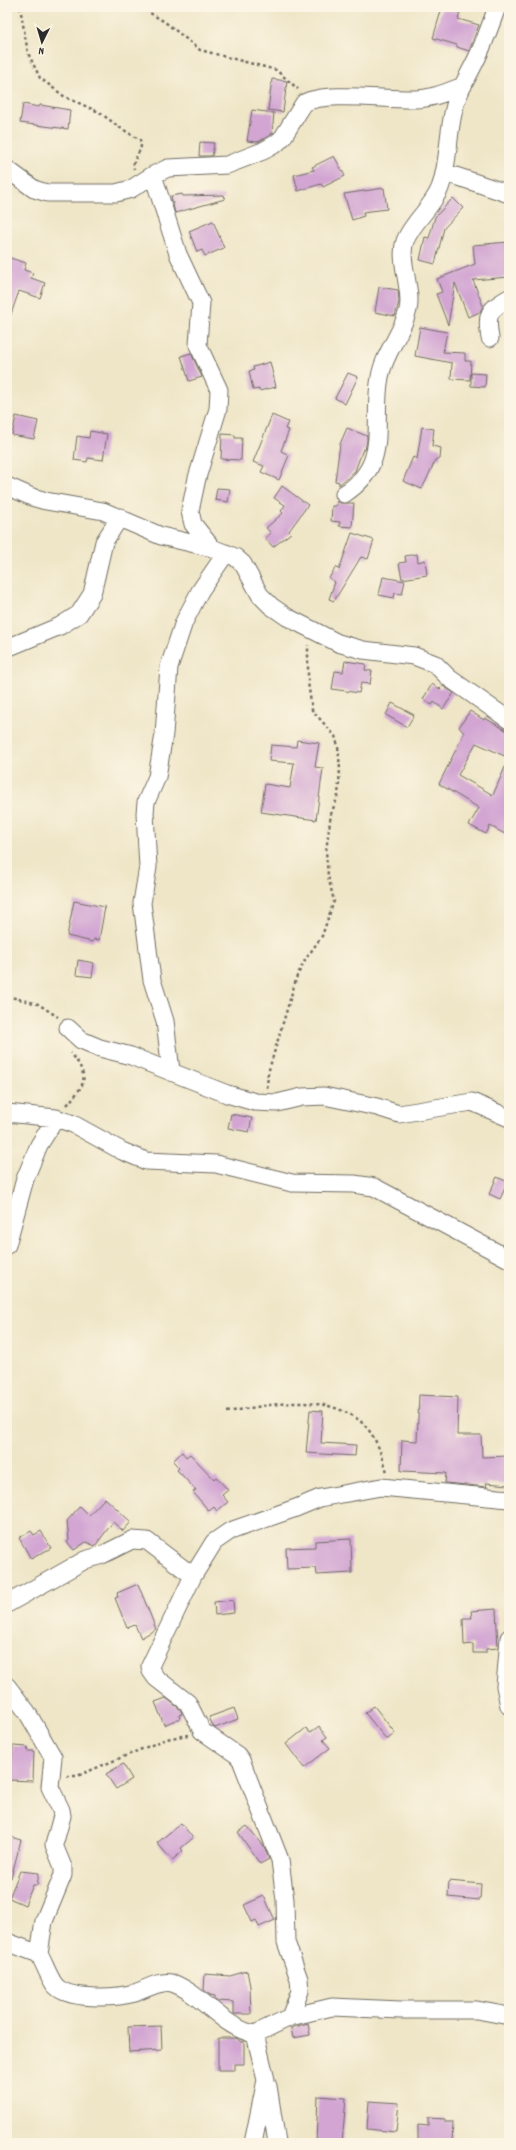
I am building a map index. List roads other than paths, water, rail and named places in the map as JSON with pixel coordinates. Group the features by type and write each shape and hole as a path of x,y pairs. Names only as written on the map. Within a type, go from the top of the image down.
{"street":[{"path":"344,494 357,486 370,469 376,452 376,397 381,368 403,327 409,308 405,242 411,231 431,205 444,172 446,150 456,102 462,86 489,31 497,7"},
{"path":"7,169 34,188 47,193 116,193 131,189 168,168 227,165 263,151 277,143 304,104 309,100 337,97 416,99 440,94 462,86"},
{"path":"444,172 509,194"},
{"path":"147,179 178,254 201,303 198,345 219,390 218,409 197,478 190,511 193,524 219,551"},
{"path":"490,338 489,313 494,307 509,298"},
{"path":"7,486 32,497 103,511 120,517 161,536 219,551 235,557 243,564 260,595 271,606 308,629 338,643 363,650 414,656 435,664 449,678 509,720"},
{"path":"7,648 60,626 79,614 92,594 104,542 120,517"},
{"path":"171,1071 165,1021 152,980 142,903 148,867 144,813 146,802 157,777 164,734 169,667 184,622 219,551"},
{"path":"68,1028 81,1040 100,1048 131,1056 227,1094 255,1102 277,1103 302,1096 324,1096 377,1107 399,1114 472,1102 509,1118"},
{"path":"7,1113 56,1118 73,1124 122,1151 146,1160 216,1164 292,1183 354,1184 374,1187 509,1259"},
{"path":"7,1245 25,1179 39,1145 56,1118"},
{"path":"290,2017 300,1991 299,1979 286,1942 285,1900 280,1860 241,1760 238,1754 202,1731 188,1703 156,1678 151,1671 150,1666 193,1576 214,1542 230,1531 320,1498 360,1490 391,1488 509,1498"},
{"path":"7,1604 85,1560 102,1555 132,1540 147,1541 193,1576"},
{"path":"509,1638 505,1686 509,1706"},
{"path":"7,1686 27,1712 53,1757 50,1788 61,1810 62,1816 54,1845 63,1867 63,1875 44,1921 40,1954 54,1984 63,1993 75,1996 125,1995 168,1982 180,1987 239,2029 255,2034 290,2017 332,2007 401,2010 477,2010 509,2016"},
{"path":"7,1942 40,1954"},
{"path":"255,2034 270,2095 277,2143"},
{"path":"253,2143 266,2080"}]}
